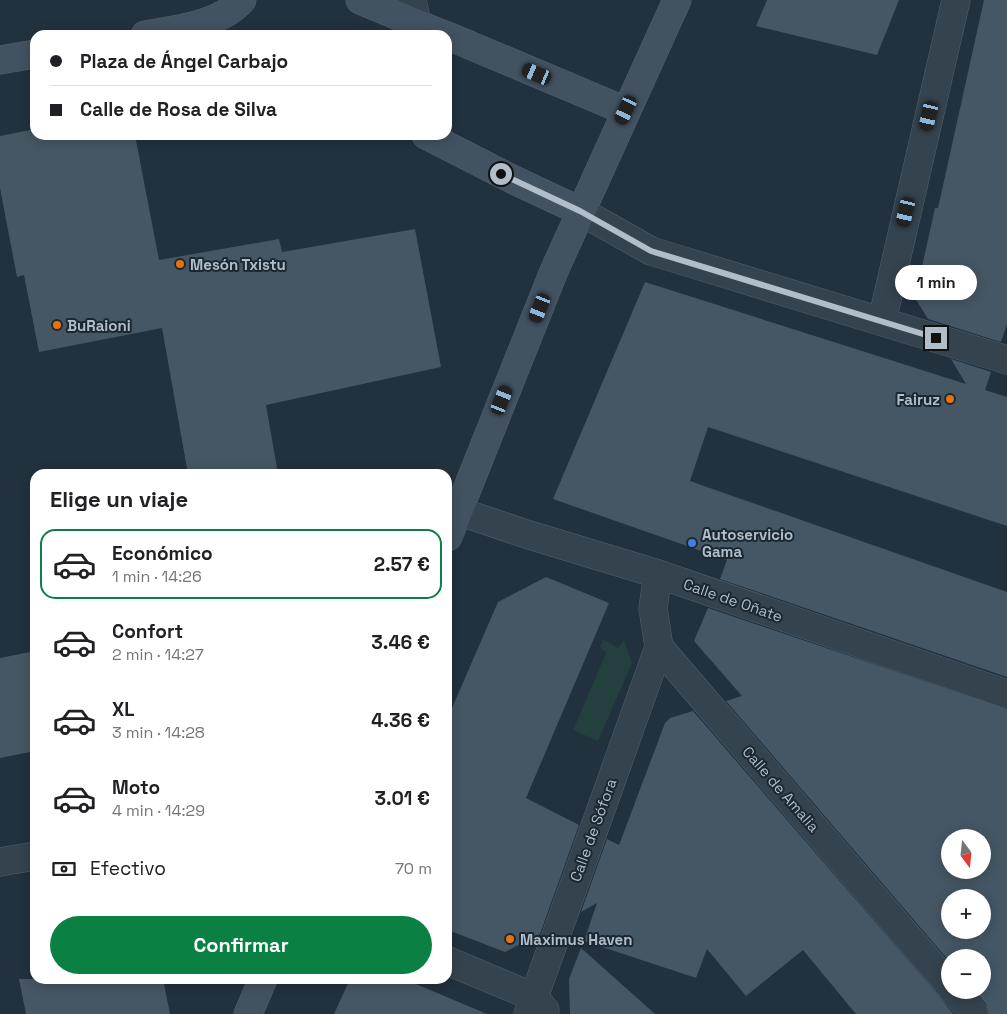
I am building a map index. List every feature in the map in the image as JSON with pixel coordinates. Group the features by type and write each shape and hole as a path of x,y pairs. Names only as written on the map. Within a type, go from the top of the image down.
{"street":[{"path":"174,30 197,26 236,6 242,0"},
{"path":"360,0 414,12 438,30"},
{"path":"452,526 554,271 677,0"},
{"path":"882,322 956,0"},
{"path":"197,26 211,30"},
{"path":"452,38 626,110"},
{"path":"0,60 30,55"},
{"path":"436,140 580,211 651,251 1007,360"},
{"name":"Calle de Oñate","path":"458,511 526,534 658,574 1007,694"},
{"path":"658,574 653,608 659,647"},
{"name":"Calle de Amalia","path":"659,647 941,976"},
{"name":"Calle de Sófora","path":"537,1008 659,647"},
{"path":"0,862 30,857"},
{"path":"452,963 537,1008"},
{"path":"248,1014 261,984"},
{"path":"961,999 974,1014"}],"green space":[{"path":"603,639 618,648 624,640 632,663 598,741 573,730 606,653 600,647"}],"building":[{"path":"767,0 899,0 877,55 756,26"},
{"path":"984,0 1007,0 1007,324 1001,342 928,319 915,298 935,208 938,208"},
{"path":"30,130 30,140 136,140 159,260 279,239 282,252 415,229 441,367 266,405 277,469 187,469 162,328 39,352 24,275 17,277 0,188 0,136"},
{"path":"645,282 966,384 951,359 991,372 985,390 1007,397 1007,526 708,427 690,481 1007,592 1007,677 720,579 727,560 553,499"},
{"path":"546,577 609,603 526,798 579,825 540,934 505,952 452,932 452,708 498,602"},
{"path":"708,608 1007,709 1007,1014 989,1014 986,1004 982,999 991,999 991,949 941,949 941,952 726,701 742,696 694,641"},
{"path":"30,652 30,752 0,758 0,658"},
{"path":"693,711 953,1014 856,1014 803,950 746,996 707,949 696,978 584,941 597,903 581,912 607,839 619,845 665,723 670,718"},
{"path":"581,948 655,1014 570,1014 569,979"},
{"path":"19,979 30,979 30,984 164,984 170,1014 26,1014"},
{"path":"348,984 416,984 487,1014 334,1014"}],"place":[{"name":"Mesón Txistu","path":"180,264"},
{"name":"BuRaioni","path":"57,325"},
{"name":"Fairuz","path":"950,399"},
{"name":"Autoservicio Gama","path":"692,543"},
{"name":"Maximus Haven","path":"510,939"}],"route":[{"path":"501,174 580,211 651,251 936,338"}]}
